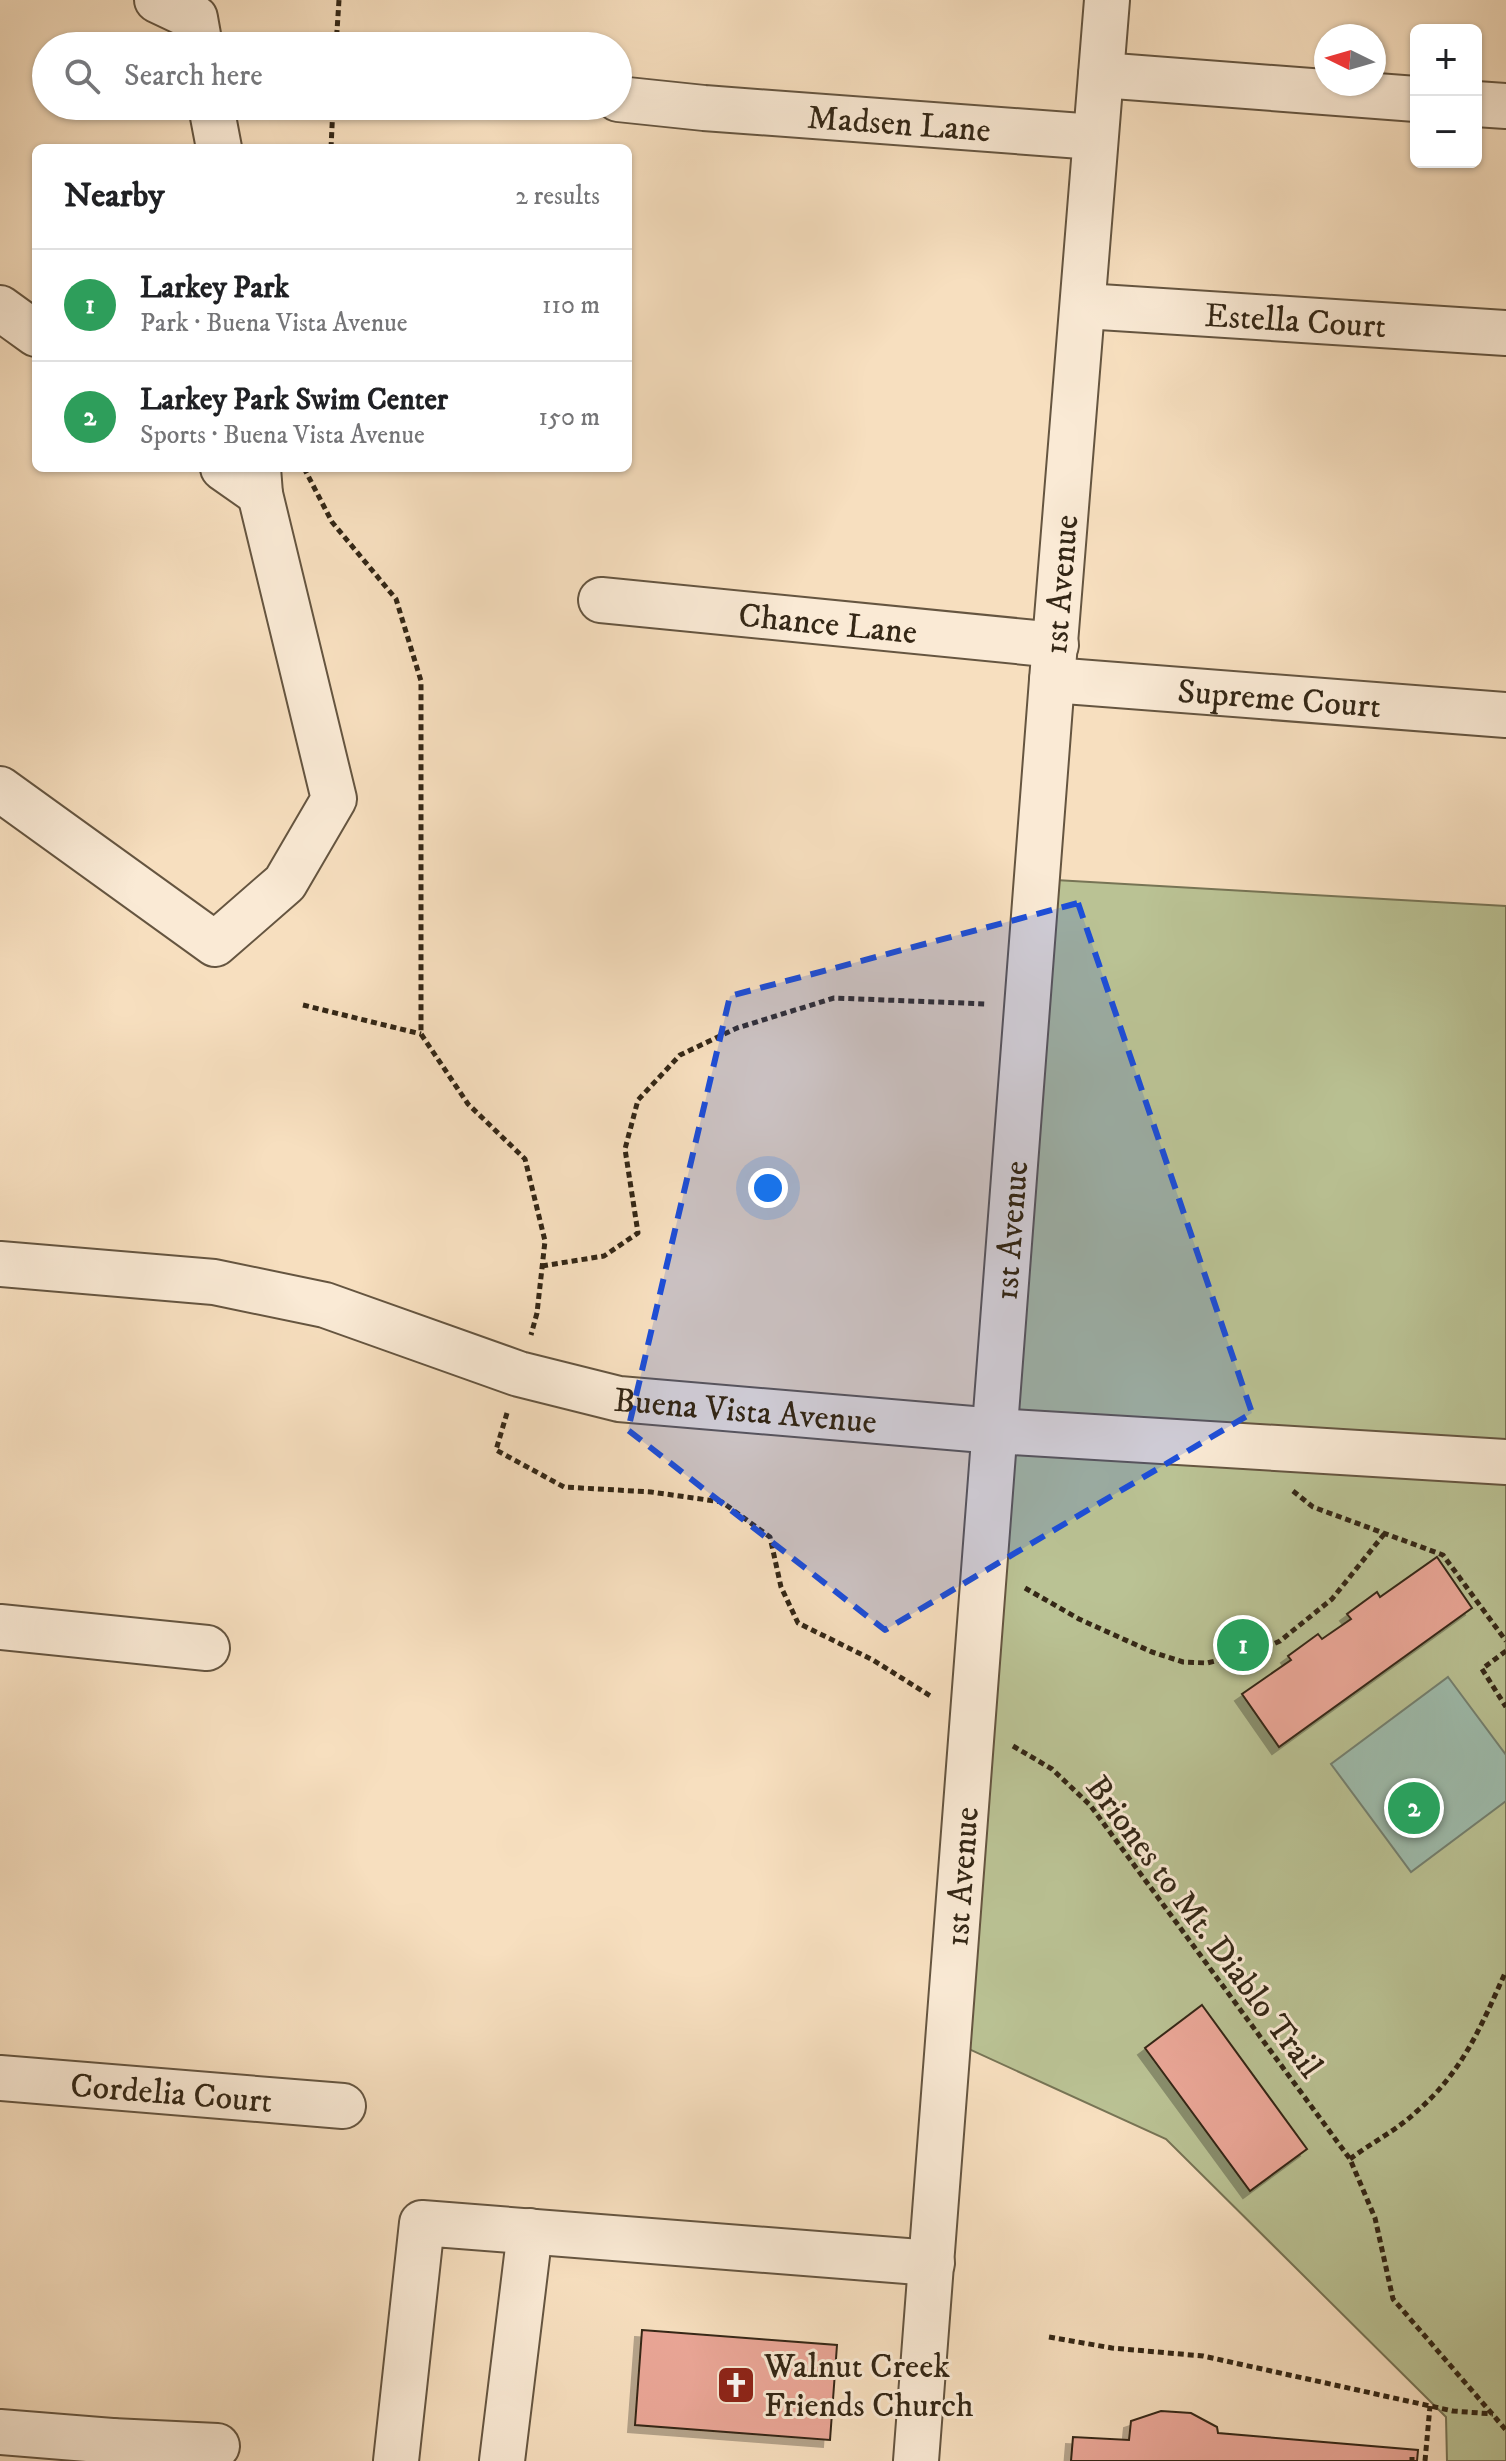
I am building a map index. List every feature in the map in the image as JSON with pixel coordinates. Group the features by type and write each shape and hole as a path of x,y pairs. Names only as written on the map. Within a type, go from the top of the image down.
{"street":[{"path":"157,0 195,18 198,32"},
{"name":"1st Avenue","path":"916,2461 1107,0"},
{"path":"1101,75 1410,99"},
{"name":"Madsen Lane","path":"632,100 1095,137"},
{"path":"1482,104 1506,106"},
{"path":"214,120 218,144"},
{"name":"Estella Court","path":"1084,306 1506,333"},
{"path":"0,308 32,331"},
{"path":"0,789 215,944 285,883 334,799 259,481 234,472"},
{"name":"Chance Lane","path":"601,600 1054,663"},
{"name":"Supreme Court","path":"1054,663 1506,715"},
{"name":"Buena Vista Avenue","path":"0,1264 214,1282 325,1305 519,1374 619,1399 996,1431 1506,1462"},
{"path":"0,1627 207,1648"},
{"name":"Cordelia Court","path":"0,2078 343,2106"},
{"path":"396,2461 422,2223 932,2263"},
{"path":"502,2461 530,2231"},
{"path":"0,2432 112,2451 217,2446"}],"path":[{"path":"337,32 339,0"},
{"path":"331,144 332,120"},
{"path":"303,1005 421,1034 421,681 396,599 332,522 306,472"},
{"path":"542,1266 604,1256 638,1233 625,1149 638,1100 680,1055 737,1028 834,998 1028,1005"},
{"name":"Briones to Mt. Diablo Trail","path":"421,1034 468,1104 525,1159 545,1241 537,1313 496,1450 564,1487 651,1492 722,1502 770,1537 781,1587 798,1623 873,1660 1052,1769 1090,1805 1350,2159 1375,2218 1393,2299 1506,2430"},
{"path":"1288,1447 1290,1489 1313,1507 1443,1555 1506,1641"},
{"path":"985,1567 1115,1637 1183,1662 1207,1663 1258,1651 1280,1641 1332,1599 1385,1533"},
{"path":"1506,1651 1482,1669 1506,1707"},
{"path":"1350,2159 1416,2113 1453,2075 1471,2046 1506,1971"},
{"path":"1049,2337 1112,2348 1203,2356 1453,2411 1494,2414"},
{"path":"1425,2461 1430,2406"}],"highlighted area":[{"path":"1078,903 1252,1413 885,1630 628,1430 730,996"}],"green space":[{"path":"1038,879 1506,906 1506,2461 1447,2461 1446,2417 1166,2139 949,2040"}],"shaded area":[{"path":"1448,1677 1506,1755 1506,1801 1411,1872 1331,1764"}],"building":[{"path":"1437,1557 1472,1608 1279,1747 1242,1694 1291,1660 1288,1656 1318,1634 1322,1639 1351,1619 1347,1614 1377,1592 1380,1597"},
{"path":"1202,2005 1307,2149 1250,2191 1145,2048"},
{"name":"Walnut Creek Friends Church","path":"642,2330 837,2345 830,2440 635,2425"},
{"path":"1161,2411 1191,2413 1217,2427 1218,2433 1418,2450 1417,2461 1071,2461 1073,2437 1129,2440 1131,2421"}],"place":[{"name":"Larkey Park","path":"1243,1645"},
{"name":"Larkey Park Swim Center","path":"1414,1808"},
{"name":"Walnut Creek Friends Church","path":"736,2385"}]}
